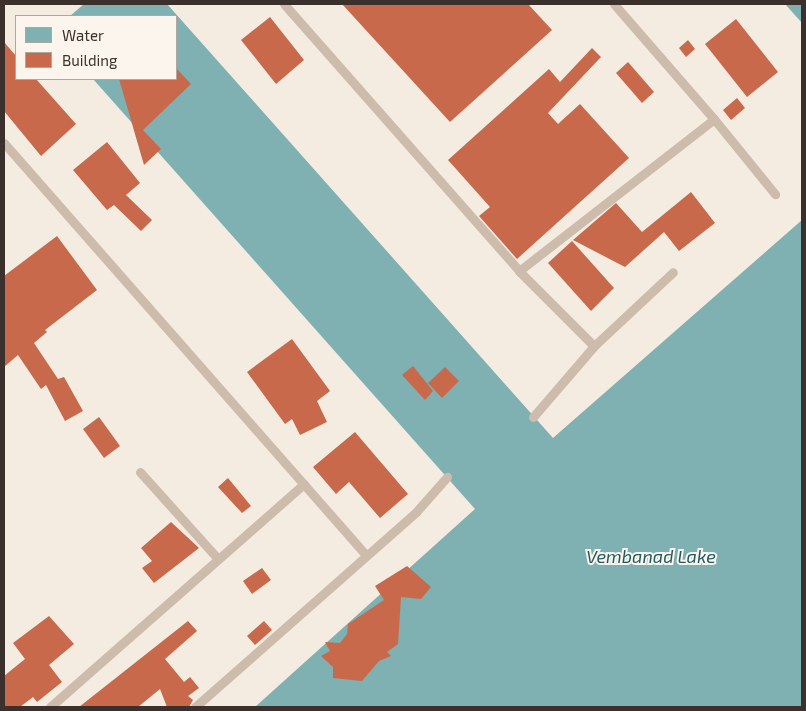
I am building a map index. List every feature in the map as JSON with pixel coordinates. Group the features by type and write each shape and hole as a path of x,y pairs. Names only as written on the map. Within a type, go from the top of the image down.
{"lane":[{"path":"284,4 519,271 594,346"},
{"path":"614,4 714,119 774,194"},
{"path":"519,271 714,119"},
{"path":"4,143 366,555"},
{"path":"533,417 594,346 673,272"},
{"path":"140,472 218,559"},
{"path":"194,707 423,505 447,477"},
{"path":"50,707 304,484"}],"water":[{"name":"Vembanad Lake","path":"84,4 167,4 177,15 71,15"},
{"path":"785,4 802,4 802,23"},
{"name":"Vembanad Lake","path":"178,16 553,438 802,220 802,707 255,707 475,509 94,80 178,80"}],"building":[{"path":"342,4 528,4 552,30 450,122"},
{"path":"270,17 304,60 276,84 241,40"},
{"path":"736,19 778,72 747,97 705,44"},
{"path":"688,40 695,49 686,57 679,48"},
{"path":"4,42 15,55 15,80 37,80 76,124 41,156 4,111"},
{"path":"592,48 601,57 548,113 558,124 580,104 629,158 517,259 479,216 490,207 448,160 549,69 560,82"},
{"path":"628,62 654,92 642,103 616,73"},
{"path":"178,70 191,84 143,130 161,149 144,165 119,80 178,80"},
{"path":"737,98 745,108 731,120 723,110"},
{"path":"107,142 140,183 126,195 152,220 141,231 114,205 107,210 73,170"},
{"path":"691,192 715,223 679,251 664,232 625,267 573,240 616,203 642,232"},
{"path":"57,236 97,290 45,330 47,332 34,343 58,379 64,377 83,411 65,421 46,385 41,389 18,355 4,367 4,276"},
{"path":"572,241 614,288 591,311 548,263"},
{"path":"292,339 330,391 317,401 327,422 300,435 292,419 285,424 247,372"},
{"path":"413,366 433,391 425,400 402,375"},
{"path":"445,367 459,381 442,398 428,383"},
{"path":"99,417 120,446 104,458 83,429"},
{"path":"355,432 408,494 380,518 349,482 336,494 313,467"},
{"path":"228,478 251,506 242,513 218,487"},
{"path":"171,522 199,548 154,583 142,568 152,561 141,548"},
{"path":"407,566 431,587 421,599 401,597 398,644 387,652 391,656 379,661 362,681 333,678 333,667 321,656 330,651 325,642 340,643 347,634 348,624 384,600 375,586"},
{"path":"262,568 271,580 252,594 243,581"},
{"path":"49,616 74,644 49,665 62,682 37,702 33,697 20,707 4,707 4,676 25,659 13,643"},
{"path":"188,621 197,631 165,659 184,682 190,677 199,688 188,696 193,700 189,707 167,707 160,689 138,707 79,707"},
{"path":"264,621 272,630 255,645 247,636"}]}
